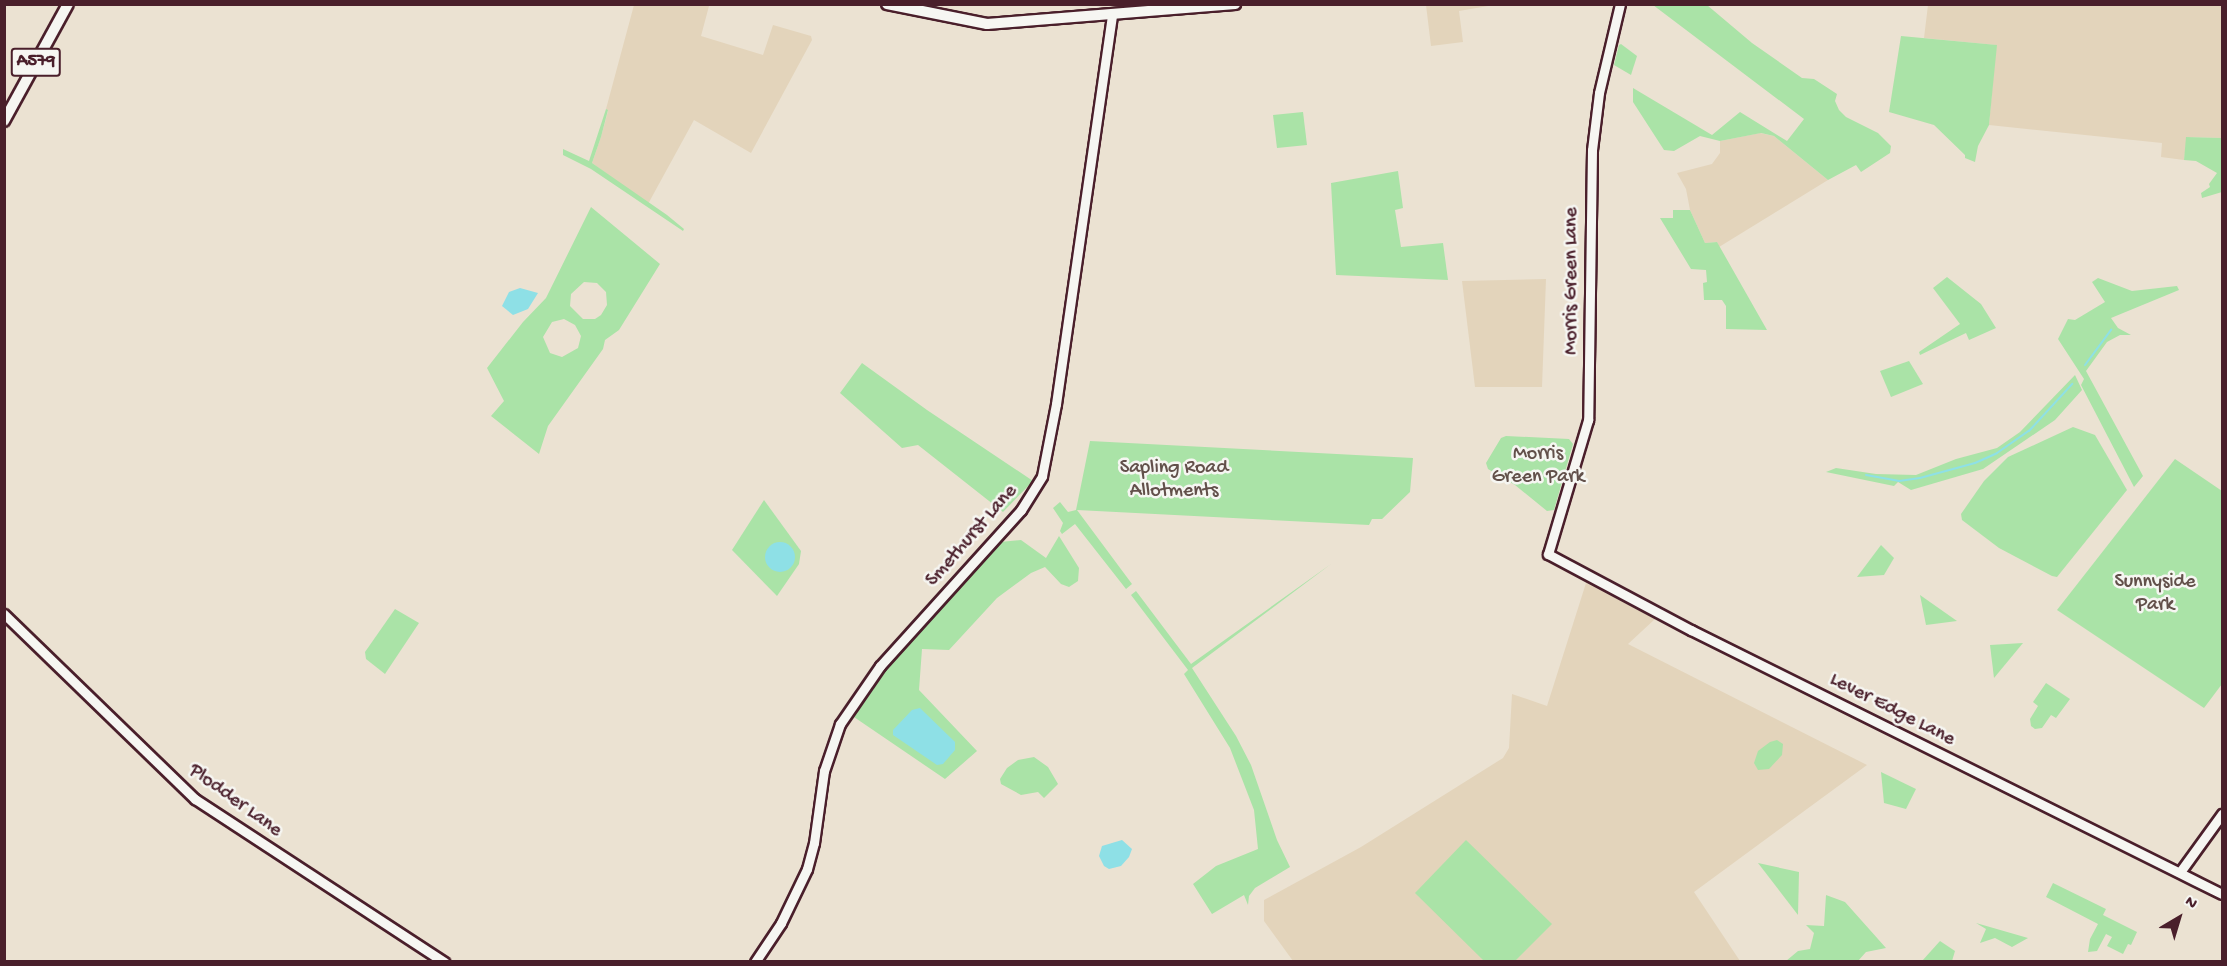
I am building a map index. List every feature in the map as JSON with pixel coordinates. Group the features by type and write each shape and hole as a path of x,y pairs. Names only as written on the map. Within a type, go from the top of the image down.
{"main road":[{"name":"A579","path":"4,121 68,4"},
{"path":"886,4 987,24 1112,16 1235,4"}],"street":[{"name":"Morris Green Lane","path":"1548,554 1588,420 1592,150 1599,93 1620,4"},
{"name":"Smethurst Lane","path":"754,962 782,923 807,868 814,843 824,771 840,724 880,666 1021,510 1042,476 1056,404 1112,16"},
{"name":"Lever Edge Lane","path":"1548,554 1711,640 2223,894"},
{"name":"Plodder Lane","path":"4,614 195,799 444,962"},
{"path":"2180,872 2223,814"}],"shaded area":[{"path":"703,4 709,6 701,36 763,55 773,25 811,36 812,40 751,153 694,120 648,204 592,163 608,111 606,109 634,5"},
{"path":"1426,5 1494,5 1459,11 1463,42 1431,46"},
{"path":"1928,5 2222,5 2222,138 2187,137 2184,160 2161,157 2162,143 1989,125 1996,45 1924,38"},
{"path":"1760,133 1774,136 1828,180 1719,247 1717,242 1705,243 1690,210 1686,189 1677,173 1712,164 1720,153 1720,141"},
{"path":"1546,279 1542,387 1475,387 1462,281"},
{"path":"1586,583 1655,619 1628,644 1867,765 1694,892 1740,961 1293,961 1264,921 1264,900 1361,847 1503,758 1509,748 1512,694 1547,706"}],"green space":[{"path":"1653,5 1707,5 1752,43 1802,78 1814,79 1837,94 1835,101 1839,110 1846,117 1878,133 1891,146 1890,153 1861,172 1856,165 1828,180 1774,136 1761,133 1720,141 1700,136 1674,151 1664,150 1633,102 1633,88 1712,135 1740,112 1787,141 1804,119"},
{"path":"1901,36 1997,45 1989,125 1978,146 1975,162 1965,158 1965,155 1934,125 1889,112"},
{"path":"1621,44 1637,56 1631,75 1614,65"},
{"path":"606,109 608,110 601,137 592,163 667,215 684,229 683,231 591,169 563,155 563,149 589,161"},
{"path":"1303,112 1307,145 1277,148 1273,115"},
{"path":"2186,137 2222,138 2222,192 2202,198 2201,193 2210,187 2209,184 2217,173 2196,161 2184,160"},
{"path":"1398,171 1403,208 1395,210 1401,247 1443,243 1448,280 1336,275 1331,183"},
{"path":"591,207 660,264 619,330 605,340 603,349 548,426 539,454 491,416 504,401 487,368 523,322 546,298","holes":["584,282 597,283 606,292 607,305 601,315 595,319 583,319 570,306 571,294","564,319 575,325 581,336 578,348 562,357 550,353 543,337 552,322"]},
{"path":"1673,210 1690,210 1705,243 1717,242 1767,330 1726,329 1726,306 1722,300 1704,300 1703,283 1707,282 1706,270 1691,269 1660,218 1673,218"},
{"path":"1947,277 1981,304 1996,328 1969,340 1966,333 1920,355 1919,352 1960,324 1933,288"},
{"path":"2098,278 2132,291 2177,286 2179,290 2111,318 2118,328 2131,335 2120,335 2107,342 2086,371 2143,476 2134,487 2081,385 2084,379 2058,339 2068,319 2075,320 2105,302 2092,282"},
{"path":"1909,361 1923,384 1891,397 1880,371"},
{"path":"862,363 1033,481 1003,512 918,445 902,448 840,393"},
{"path":"2075,375 2082,390 2055,420 1983,469 1911,490 1898,482 1894,486 1826,472 1836,468 1876,474 1916,475 1956,459 1997,448 2020,432"},
{"path":"2073,427 2095,435 2127,490 2057,577 1999,548 1962,520 1961,514 1984,481 2008,457"},
{"name":"Morris Green Park","path":"1506,436 1569,439 1573,444 1554,510 1547,511 1515,485 1488,469 1486,463 1501,438"},
{"name":"Sapling Road Allotments","path":"1090,441 1413,458 1410,492 1382,519 1372,519 1369,525 1077,510 1132,584 1126,589 1075,524 1062,534 1060,531 1063,523 1053,508 1060,502 1068,512 1076,510"},
{"name":"Sunnyside Park","path":"2175,459 2222,491 2222,684 2204,708 2057,610"},
{"path":"764,500 801,551 799,564 777,596 732,550"},
{"path":"1059,536 1079,568 1078,581 1069,587 1061,584 1045,567 1031,573 997,598 949,650 922,649 919,690 977,751 945,779 851,715 887,665 1000,542 1021,540 1046,558"},
{"path":"1881,545 1894,558 1884,575 1857,577"},
{"path":"1331,564 1192,668 1236,736 1251,765 1277,840 1290,867 1255,888 1249,896 1248,905 1244,895 1212,914 1193,884 1216,866 1258,849 1254,810 1230,748 1184,674 1188,670 1131,595 1136,591 1191,664"},
{"path":"1920,595 1957,621 1926,625"},
{"path":"395,609 419,623 385,674 366,659 365,652"},
{"path":"2023,643 1994,678 1990,645"},
{"path":"2046,683 2070,699 2056,718 2051,715 2042,728 2035,729 2031,726 2030,719 2038,706 2033,702"},
{"path":"1777,740 1783,744 1782,755 1769,769 1758,770 1754,763 1758,751"},
{"path":"1034,757 1048,767 1058,784 1044,798 1038,792 1021,795 1001,784 1000,779 1007,768 1018,760"},
{"path":"1881,772 1916,789 1906,809 1884,803"},
{"path":"1466,840 1552,924 1515,961 1484,961 1415,893"},
{"path":"1758,863 1799,872 1798,915"},
{"path":"2053,883 2106,909 2103,915 2137,932 2131,945 2128,944 2123,954 2107,946 2112,937 2106,934 2097,951 2088,952 2090,939 2098,924 2046,897"},
{"path":"1826,895 1845,902 1886,948 1866,952 1858,961 1786,961 1798,951 1810,949 1814,933 1806,925 1824,926"},
{"path":"1976,923 2028,938 2012,947 1995,938 1980,943 1986,929"},
{"path":"1940,941 1955,951 1952,961 1922,961"}],"water":[{"path":"520,288 538,293 528,309 513,315 502,306 509,292"},
{"path":"780,542 791,546 795,557 791,568 780,572 769,568 765,557 769,546"},
{"path":"920,708 955,742 955,750 943,764 937,765 893,735 893,730 912,710"},
{"path":"1122,840 1132,849 1129,857 1121,866 1109,869 1104,866 1099,856 1102,846"}],"waterway":[{"path":"2085,365 2111,330"},
{"path":"1866,475 1899,481 1920,478 1975,463 1997,453 2029,431 2072,384"}]}
